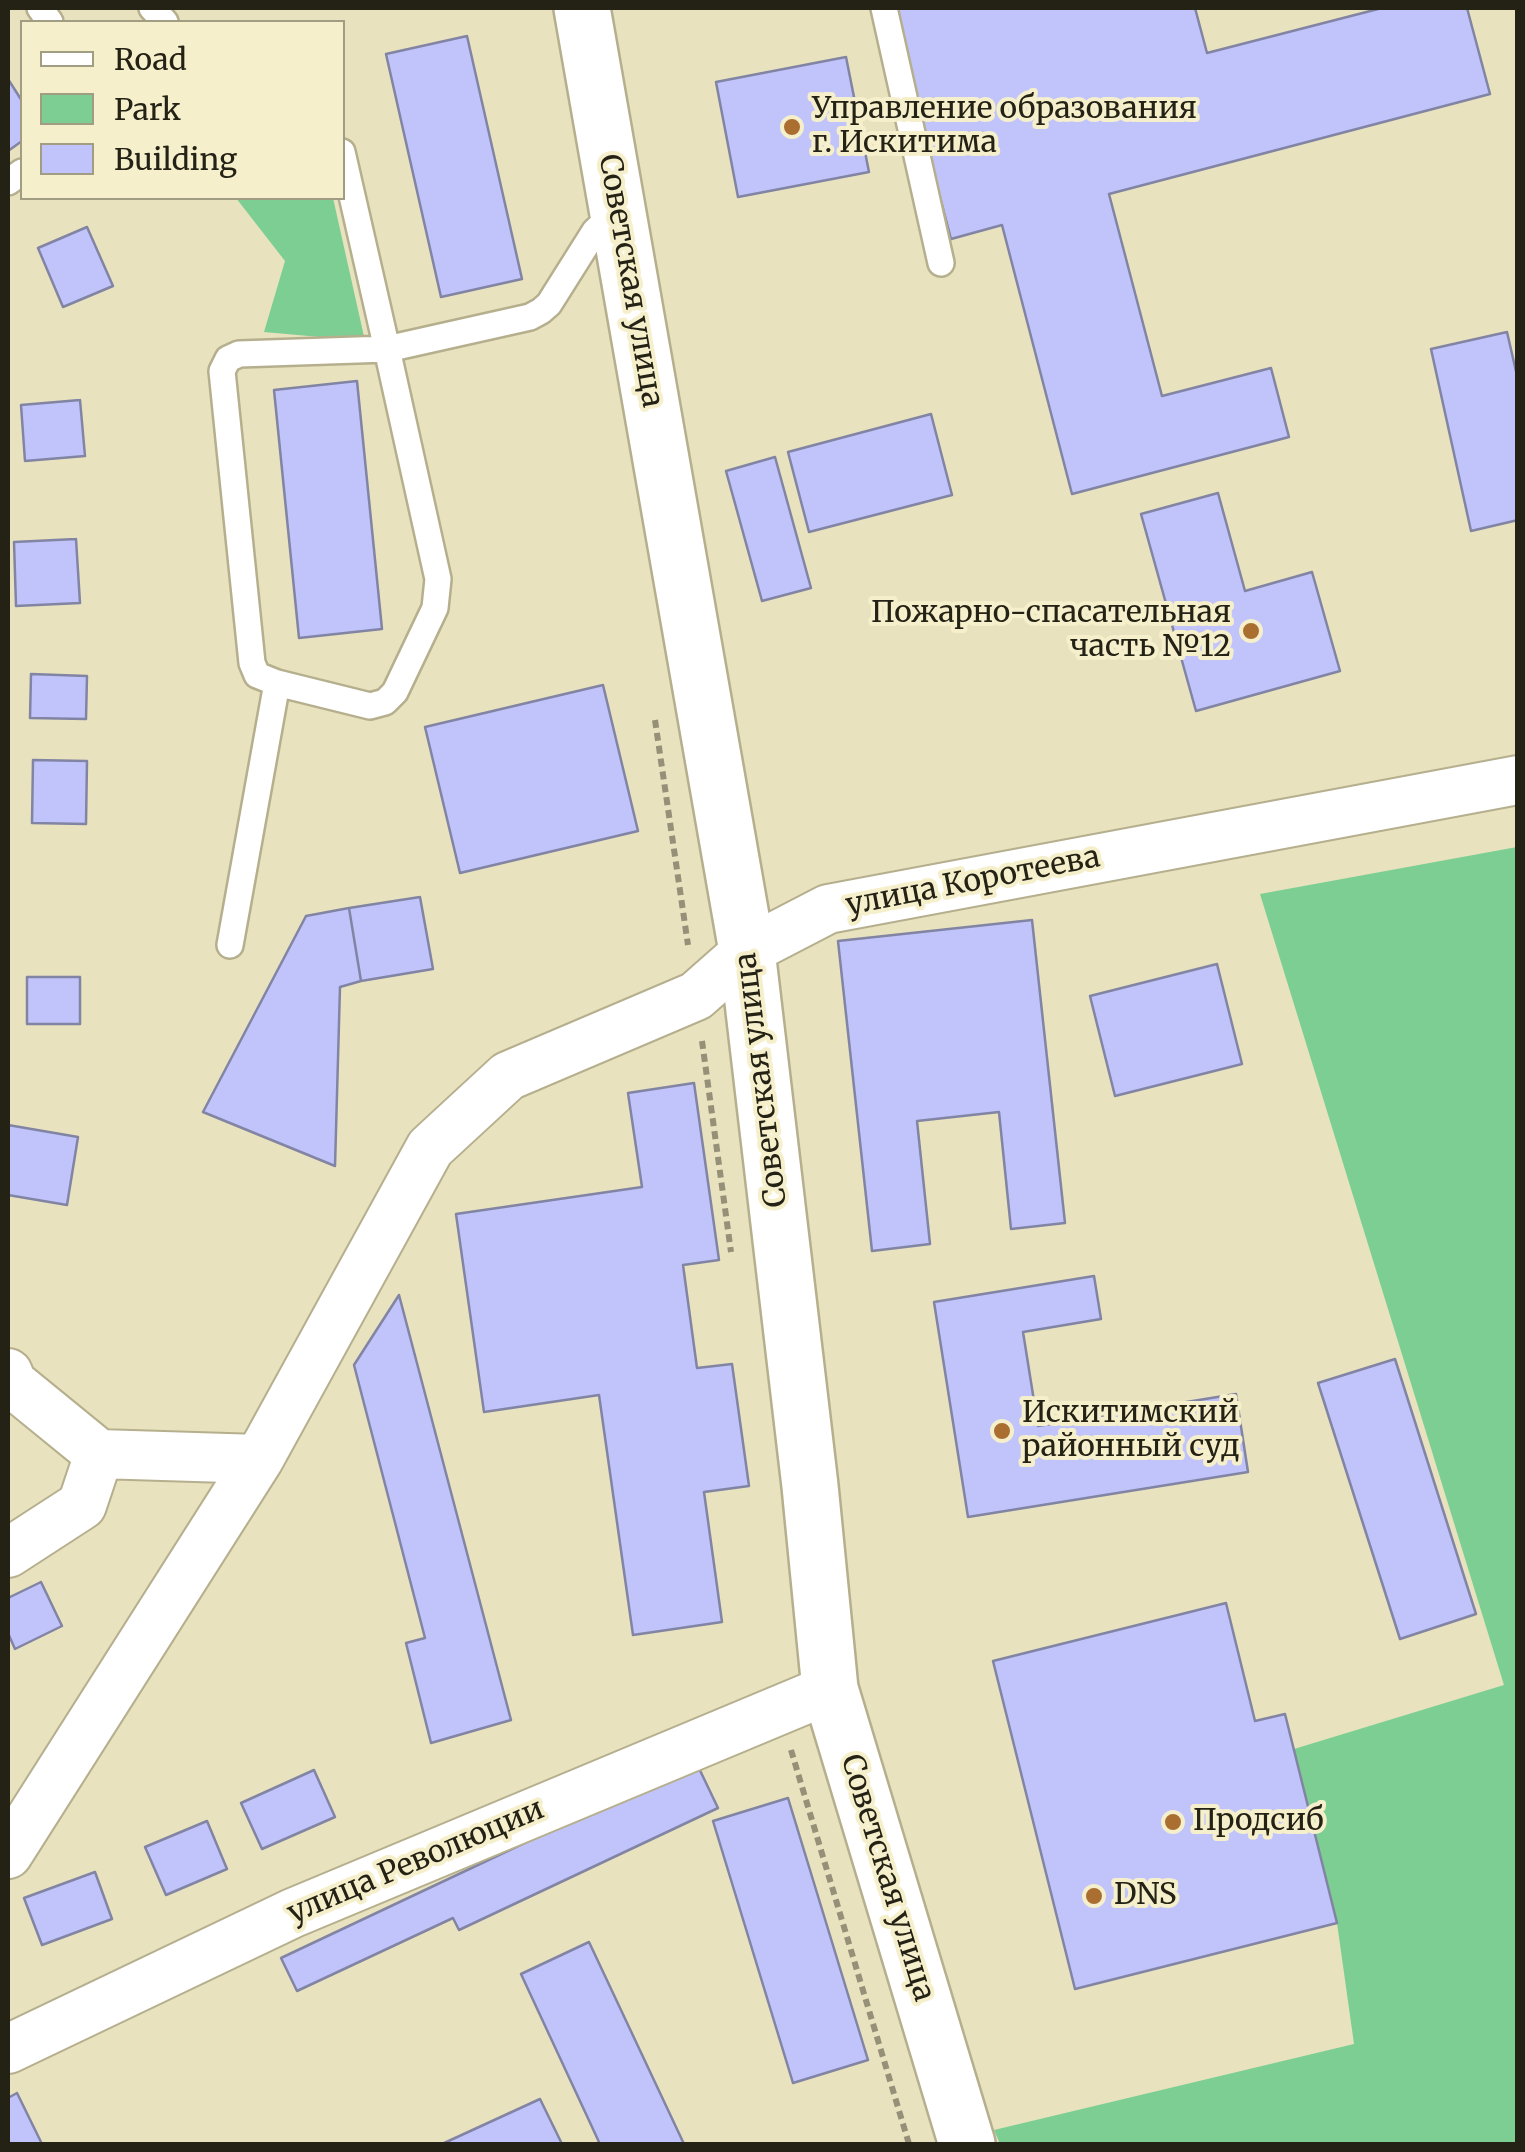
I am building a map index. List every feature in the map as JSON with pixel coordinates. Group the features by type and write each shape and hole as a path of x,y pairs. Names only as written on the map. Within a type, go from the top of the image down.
{"main road":[{"name":"Советская улица","path":"582,8 746,951 810,1486 830,1688 964,2144"}],"street":[{"name":"улица Коротеева","path":"8,1854 259,1459 430,1148 508,1076 696,996 746,951 828,909 1518,780"},
{"path":"8,1373 12,1383 99,1454 259,1459"},
{"path":"8,1553 82,1505 99,1454"},
{"name":"улица Революции","path":"8,2049 293,1913 830,1688"}],"lane":[{"path":"884,8 941,263"},
{"path":"345,165 387,349 438,580 435,608 396,692 385,702 370,706 257,675 252,663 222,371 228,359 238,354 387,349 530,317 549,304 596,231 618,214"},
{"path":"230,945 277,682"}],"path":[{"path":"652,706 731,1253"},
{"path":"779,1710 908,2144"}],"green space":[{"path":"238,200 333,200 365,341 264,332 285,261"},
{"path":"1517,847 1517,2144 1000,2144 994,2130 1354,2044 1337,1923 1294,1749 1504,1685 1260,894"}],"building":[{"path":"890,8 1195,8 1207,53 1382,8 1467,8 1490,94 1109,194 1162,396 1271,368 1289,437 1072,494 1002,225 951,239"},
{"path":"467,36 522,279 441,297 386,54"},
{"name":"Управление образования г. Искитима","path":"846,57 869,172 738,197 716,82"},
{"path":"8,79 20,98 20,142 8,151"},
{"path":"87,227 113,286 63,307 38,248"},
{"path":"1507,332 1518,380 1518,520 1471,531 1431,349"},
{"path":"357,381 382,629 299,638 274,390"},
{"path":"80,400 85,456 25,461 21,405"},
{"path":"931,414 952,495 809,532 788,452"},
{"path":"775,457 811,588 762,601 726,471"},
{"name":"Пожарно-спасательная часть №12","path":"1218,493 1245,591 1312,572 1340,671 1196,711 1141,514"},
{"path":"76,539 80,603 16,606 14,542"},
{"path":"31,674 87,676 86,719 30,718"},
{"path":"603,685 638,831 460,873 425,727"},
{"path":"33,760 87,761 86,824 32,823"},
{"path":"420,897 433,969 361,981 349,908"},
{"path":"349,908 361,981 340,987 335,1166 203,1112 306,916"},
{"path":"1032,920 1065,1223 1011,1229 999,1112 917,1121 930,1244 872,1251 838,941"},
{"path":"1217,964 1242,1064 1115,1096 1090,996"},
{"path":"27,977 80,977 80,1024 27,1024"},
{"path":"694,1083 719,1260 683,1265 697,1368 732,1364 749,1486 704,1492 722,1622 633,1635 599,1395 484,1412 456,1214 642,1187 628,1093"},
{"path":"8,1125 78,1137 67,1205 8,1195"},
{"path":"1094,1276 1101,1319 1023,1332 1038,1426 1236,1394 1248,1472 968,1517 934,1302"},
{"path":"399,1295 511,1720 431,1743 406,1643 425,1638 354,1365"},
{"path":"1395,1359 1476,1614 1400,1639 1318,1383"},
{"path":"41,1582 62,1626 15,1649 8,1633 8,1598"},
{"name":"Продсиб","path":"1226,1603 1255,1721 1285,1714 1337,1923 1075,1989 993,1661"},
{"path":"696,1762 718,1808 459,1930 453,1918 297,1991 281,1958"},
{"path":"314,1770 335,1817 262,1849 241,1803"},
{"path":"788,1798 868,2060 793,2083 713,1821"},
{"path":"207,1821 227,1869 166,1895 145,1847"},
{"path":"95,1872 112,1919 42,1945 24,1898"},
{"path":"589,1942 684,2144 595,2144 599,2142 521,1974"},
{"path":"17,2093 42,2144 8,2144 8,2098"},
{"path":"540,2099 562,2144 442,2144"}],"place":[{"name":"Управление образования г. Искитима","path":"792,127"},
{"name":"Пожарно-спасательная часть №12","path":"1251,631"},
{"name":"Искитимский районный суд","path":"1002,1431"},
{"name":"Продсиб","path":"1173,1822"},
{"name":"DNS","path":"1094,1896"}]}
